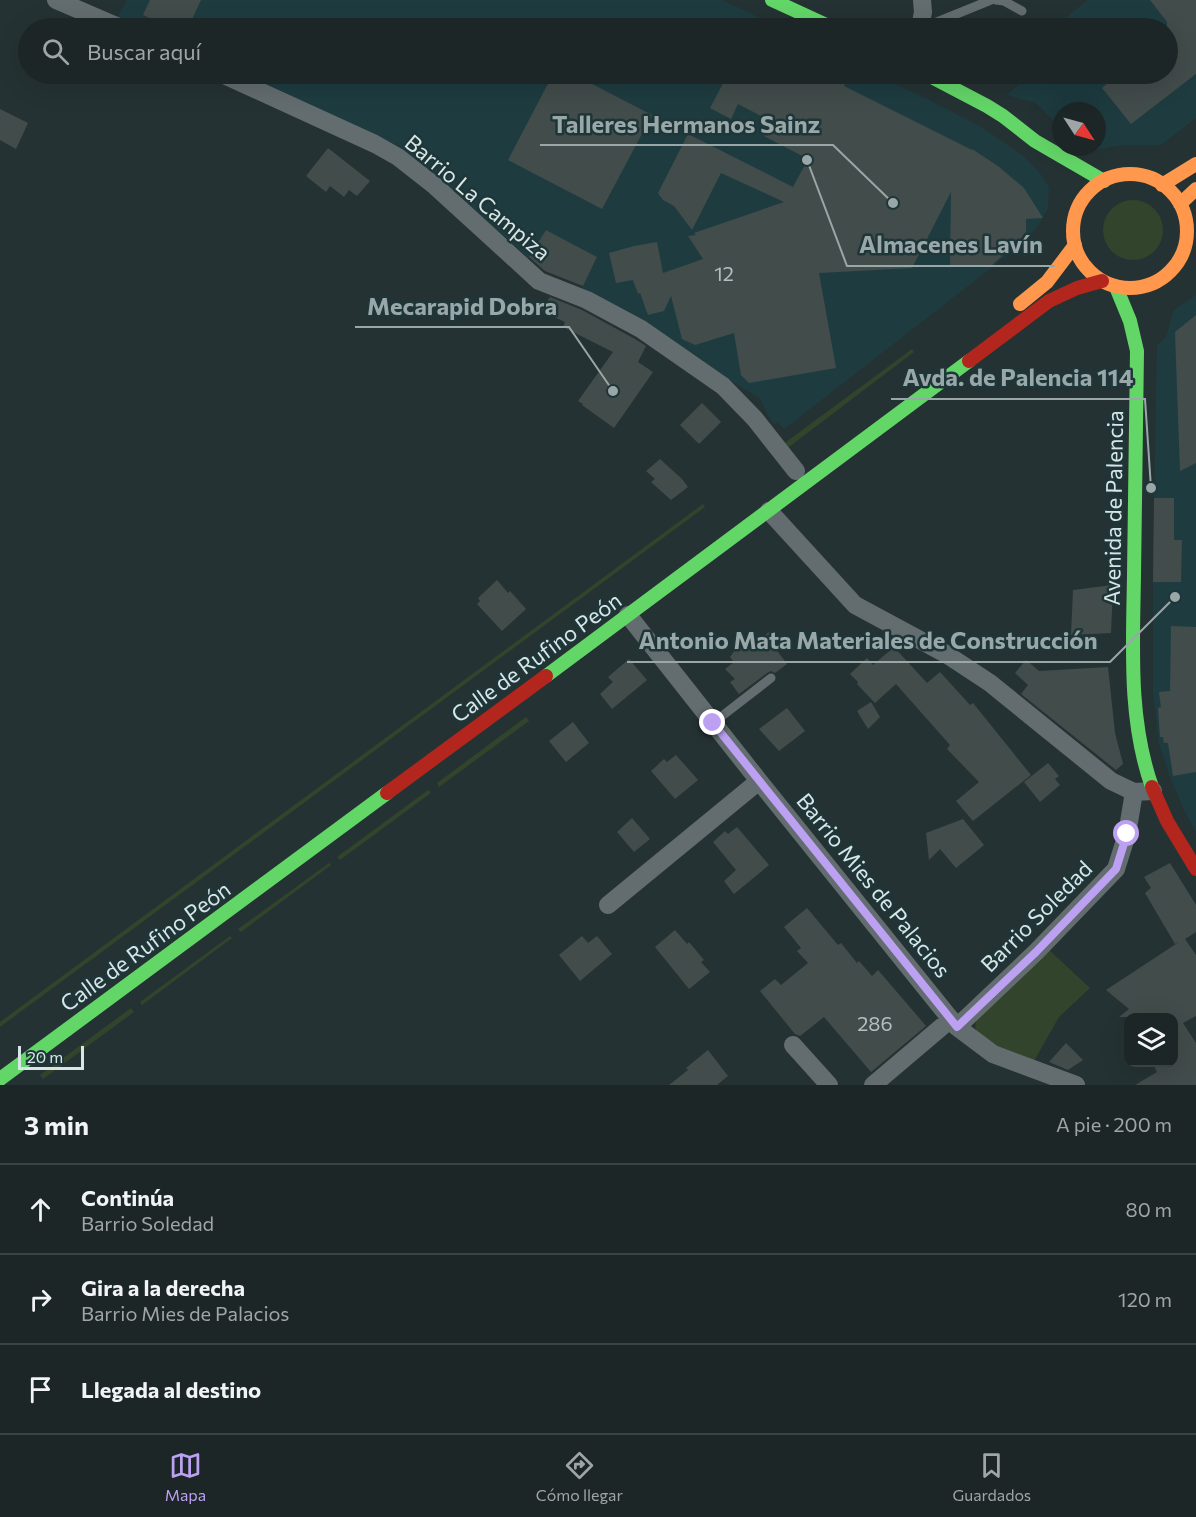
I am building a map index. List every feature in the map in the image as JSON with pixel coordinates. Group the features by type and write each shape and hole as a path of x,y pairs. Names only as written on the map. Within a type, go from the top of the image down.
{"main road":[{"path":"772,0 811,18"},
{"path":"945,84 987,106 1035,141 1104,181"},
{"path":"1035,141 1054,166"},
{"path":"1162,185 1196,164"},
{"path":"1134,175 1149,178 1162,185 1180,204 1186,221 1186,240 1180,258 1170,273 1154,283 1135,288 1116,287 1102,281 1085,266 1075,245 1073,231 1080,204 1090,190 1104,181 1119,176 1134,175"},
{"path":"1071,189 1080,204"},
{"path":"1180,204 1196,189"},
{"path":"1010,311 1047,282 1075,245"},
{"name":"Calle de Rufino Peón","path":"0,1079 769,511 1049,301 1077,288 1102,281"},
{"path":"1149,302 1154,283"},
{"name":"Avenida de Palencia","path":"1116,287 1130,321 1137,351"},
{"name":"Avenida de Palencia","path":"1144,322 1137,351 1132,671 1135,717 1153,792 1174,834 1196,869"}],"street":[{"path":"56,0 98,18"},
{"path":"922,0 922,18"},
{"name":"Barrio La Campiza","path":"244,84 375,144 398,157 435,186 539,281 586,300 641,329 723,386 755,419 796,471"},
{"path":"769,511 855,605 946,654 990,683 1111,781 1134,792 1153,792"},
{"name":"Barrio Mies de Palacios","path":"628,615 954,1023 993,1054 1076,1085"},
{"path":"608,904 759,781"},
{"name":"Barrio Soledad","path":"954,1023 1036,952 1116,869 1127,834 1134,792"},
{"path":"873,1085 954,1023"},
{"path":"794,1045 829,1085"}],"lane":[{"path":"946,18 991,0"},
{"path":"996,0 1004,1 1022,11"},
{"path":"713,723 771,678"}],"shaded area":[{"path":"127,0 722,0 761,18 117,18"},
{"path":"1088,0 1196,0 1196,118 1161,145 1122,145 1106,148 1106,102 1052,102 1052,119 1036,103 1007,95 1019,84 1178,84 1178,18 1065,18"},
{"path":"260,84 896,84 983,128 1019,153 1032,164 1049,188 1048,208 1037,228 1024,241 784,429 778,422 774,424 760,398 580,292 597,258 595,256 546,230 528,259 399,146"},
{"path":"1196,295 1196,832 1170,777 1159,743 1153,692 1153,570 1157,345 1166,337 1174,310"}],"green space":[{"path":"1127,200 1139,200 1150,205 1158,213 1163,230 1161,242 1150,255 1139,260 1127,260 1116,255 1108,247 1103,236 1103,224 1108,213 1116,205"},
{"path":"912,349 914,352 785,450 782,445"},
{"path":"703,504 705,507 0,1027 0,1022"},
{"path":"526,717 529,721 439,787 437,783"},
{"path":"428,790 431,793 340,860 337,857"},
{"path":"329,863 331,865 241,932 238,929"},
{"path":"230,936 232,938 142,1005 140,1002"},
{"path":"1046,947 1090,988 1059,1017 1034,1061 987,1040 977,1032 976,1024 977,1017"},
{"path":"131,1008 134,1012 43,1079 40,1075"}],"building":[{"path":"150,0 201,0 193,18 150,18 143,15"},
{"path":"1150,0 1196,0 1196,74 1131,124 1102,88 1107,84 1178,84 1178,18 1164,18"},
{"path":"548,84 592,84 652,115 602,209 508,160"},
{"path":"723,84 845,84 844,86 972,149 998,166 1024,188 1043,218 1026,219 1026,234 990,267 950,266 951,192 912,268 819,273 836,368 749,383 741,375 734,333 695,345 682,339 671,296 664,311 648,315 633,280 616,283 609,253 657,242 663,273 703,259 688,236 784,202 721,173 692,230 674,206 663,200 658,193 688,134 793,187 808,159 764,136 771,121 738,104 731,119 710,108"},
{"path":"0,109 28,123 16,149 0,140"},
{"path":"328,148 370,181 357,196 349,190 344,197 330,186 326,192 306,176"},
{"path":"546,230 597,257 583,286 545,271 529,257"},
{"path":"550,297 582,310 646,346 638,362 653,372 614,428 578,401 613,352 563,327 565,322 541,311"},
{"path":"1196,315 1196,463 1180,471 1175,332"},
{"path":"702,403 721,422 699,444 680,425"},
{"path":"660,459 688,487 671,500 651,482 655,479 646,471"},
{"path":"1154,498 1174,498 1174,540 1182,540 1181,582 1153,582"},
{"path":"497,580 526,609 502,631 477,604 480,601 478,598"},
{"path":"1113,585 1111,633 1071,635 1073,590"},
{"path":"1171,626 1196,627 1196,772 1173,776 1168,743 1164,743 1163,737 1160,737 1158,708 1161,707 1159,692 1170,691"},
{"path":"769,632 772,644 787,664 775,673 771,671 767,673 739,694 730,682 735,679 725,669 734,662 730,657 738,646 753,640 755,643"},
{"path":"894,647 927,683 940,672 970,705 973,703 1031,775 973,821 956,801 979,782 947,749 950,745 896,684 875,703 850,674 867,658 873,665"},
{"path":"629,659 647,680 612,709 600,694 613,682 608,677"},
{"path":"1026,660 1039,671 1108,667 1115,733 1123,764 1116,770 1021,694 1028,685 1015,673"},
{"path":"871,702 880,717 868,729 857,711"},
{"path":"787,708 805,731 779,751 759,729"},
{"path":"573,722 589,743 566,762 549,741"},
{"path":"676,755 698,780 675,799 651,771 664,759 667,762"},
{"path":"1048,763 1059,776 1055,779 1060,785 1040,802 1024,782"},
{"path":"632,818 650,839 634,852 617,832"},
{"path":"963,819 984,845 956,868 940,849 929,860 926,833"},
{"path":"737,827 769,865 734,894 724,881 736,870 713,842 725,831 728,834"},
{"path":"1170,863 1196,905 1196,932 1185,939 1196,955 1196,1016 1183,1023 1196,1043 1196,1085 1135,1085 1157,1072 1154,1067 1178,1067 1178,1013 1124,1013 1129,1009 1106,990 1179,942 1175,944 1145,893 1151,888 1144,877"},
{"path":"807,908 838,945 841,943 857,963 859,961 872,976 878,970 926,1026 871,1072 824,1017 800,1036 795,1034 760,991 775,979 781,985 808,963 797,951 801,948 784,927"},
{"path":"675,930 704,960 701,962 710,972 689,989 655,947"},
{"path":"582,936 588,943 597,936 612,954 580,981 559,955"},
{"path":"1066,1043 1083,1060 1068,1070 1049,1062"},
{"path":"708,1050 728,1076 717,1085 669,1085 688,1070 686,1068"}],"traffic: fast":[{"path":"772,0 811,18"},
{"path":"945,84 987,106 1035,141 1104,181"},
{"path":"1116,287 1130,321 1137,351 1134,682 1139,735 1152,787"},
{"path":"546,676 969,361"},
{"path":"0,1079 387,793"}],"traffic: slow":[{"path":"1162,185 1196,164"},
{"path":"1130,174 1152,179 1170,191 1182,209 1187,231 1182,253 1170,271 1152,283 1130,288 1108,283 1090,271 1078,253 1073,231 1078,209 1090,191 1108,179 1130,174"},
{"path":"1180,204 1196,189"},
{"path":"1020,304 1047,282 1075,245"}],"traffic: jam":[{"path":"969,361 1049,301 1077,288 1102,281"},
{"path":"387,793 546,676"},
{"path":"1152,787 1167,821 1196,869"}],"place":[{"name":"Almacenes Lavín","path":"807,160"},
{"name":"Talleres Hermanos Sainz","path":"893,203"},
{"name":"Mecarapid Dobra","path":"613,391"},
{"name":"Avda. de Palencia 114","path":"1151,488"},
{"name":"Antonio Mata Materiales de Construcción","path":"1175,597"}],"route":[{"path":"713,723 957,1027 1036,952 1116,869 1127,834"}]}
